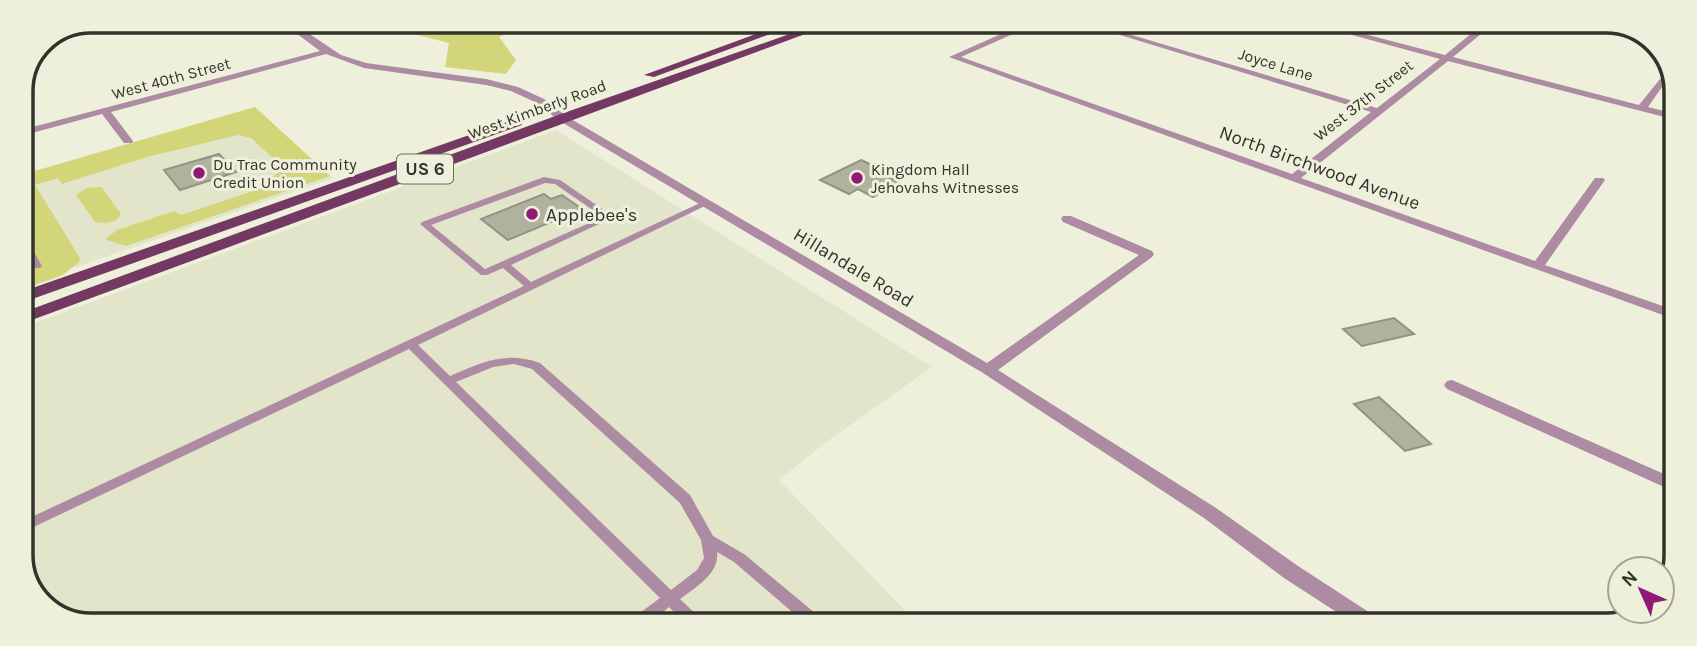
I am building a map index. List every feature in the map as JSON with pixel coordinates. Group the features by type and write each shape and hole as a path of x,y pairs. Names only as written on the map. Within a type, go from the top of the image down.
{"main road":[{"name":"West Kimberly Road","path":"33,314 769,33"},
{"name":"West Kimberly Road","path":"33,294 800,33"}],"street":[{"name":"Hillandale Road","path":"302,33 329,51 362,64 489,83 523,94 988,370 1210,513 1290,572 1354,613"},
{"name":"North Birchwood Avenue","path":"1010,33 953,57 1664,311"},
{"name":"Joyce Lane","path":"1118,33 1378,111"},
{"path":"1350,33 1664,114"},
{"name":"West 37th Street","path":"1294,177 1477,33"},
{"name":"West 40th Street","path":"33,130 106,113 329,51"},
{"path":"1641,108 1662,80"},
{"path":"106,113 128,141"},
{"path":"1538,265 1599,180"},
{"path":"988,370 1148,254 1068,219"},
{"path":"1452,385 1664,481"}],"lane":[{"path":"544,180 557,182 610,217 527,254 503,264 484,273 425,224 544,180"},
{"path":"33,522 705,204"},
{"path":"33,259 37,266"},
{"path":"503,264 531,287"},
{"path":"411,344 685,613"},
{"path":"447,381 504,360 522,359 536,366 685,499 708,540 711,558 702,574 651,613"},
{"path":"708,540 739,558 804,613"}],"shaded area":[{"path":"255,107 333,178 33,282 33,172"},
{"path":"556,130 932,367 825,443 779,480 907,613 91,613 73,610 56,601 45,590 33,559 33,324"}],"green space":[{"path":"410,33 508,33 499,37 516,60 506,74 445,67 449,43"},
{"path":"255,107 330,176 126,246 106,238 117,230 174,211 181,215 274,184 270,179 284,168 251,138 238,135 147,157 62,184 58,178 35,185 80,258 79,262 63,275 33,286 33,172"},
{"path":"101,187 121,214 110,222 95,222 76,195 87,188"}],"building":[{"name":"Du Trac Community Credit Union","path":"219,154 236,172 180,190 164,170"},
{"name":"Kingdom Hall Jehovahs Witnesses","path":"861,160 889,173 885,176 899,182 873,197 858,189 849,194 820,180"},
{"name":"Applebee's","path":"544,194 551,199 562,195 582,209 508,240 481,219"},
{"path":"1394,318 1414,334 1362,346 1343,329"},
{"path":"1379,397 1431,444 1405,451 1354,404"}],"place":[{"name":"Du Trac Community Credit Union","path":"199,173"},
{"name":"Kingdom Hall Jehovahs Witnesses","path":"857,178"},
{"name":"Applebee's","path":"532,214"}]}
